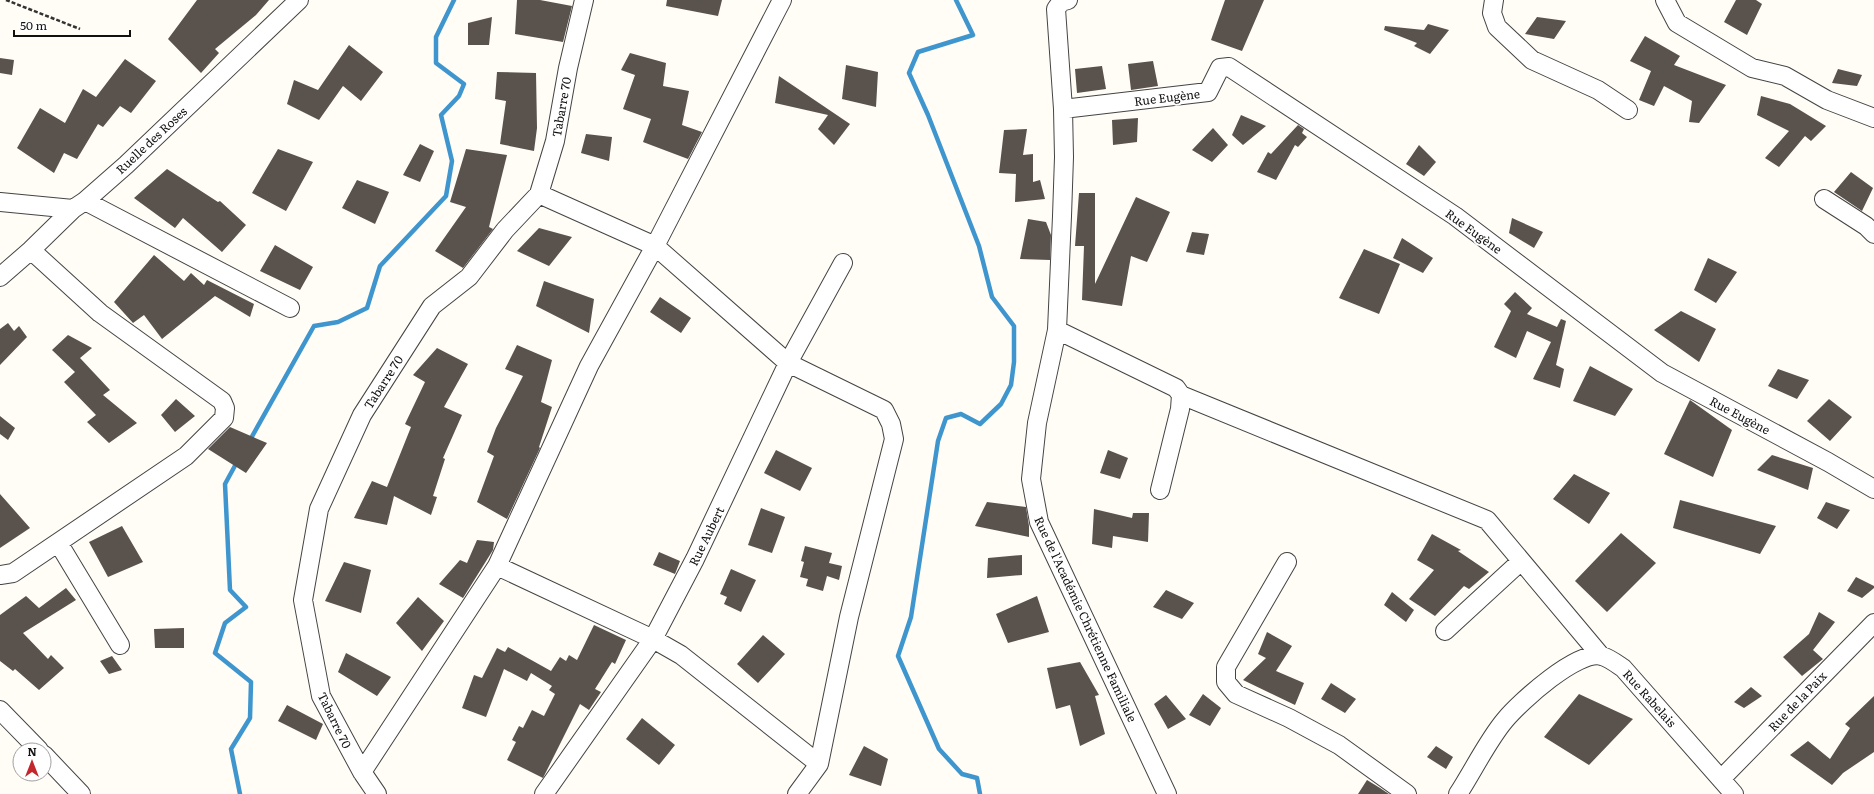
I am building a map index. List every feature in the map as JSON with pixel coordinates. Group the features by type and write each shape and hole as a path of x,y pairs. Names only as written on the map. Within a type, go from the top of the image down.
{"street":[{"name":"Ruelle des Roses","path":"0,277 79,205 126,165 298,0"},
{"name":"Tabarre 70","path":"377,794 362,772 321,696 304,600 319,509 362,415 432,306 469,277 505,230 539,194 555,142 568,68 584,0"},
{"path":"362,772 498,566 589,366 655,246 782,0"},
{"path":"1494,0 1492,13 1497,27 1532,60 1598,90 1628,110"},
{"path":"1665,0 1677,23 1752,68 1785,76 1827,100 1874,118"},
{"name":"Rue de l'Académie Chrétienne Familiale","path":"1062,5 1064,157 1057,330 1037,423 1031,479 1039,522 1167,794"},
{"name":"Rue Eugène","path":"1063,109 1208,92 1220,68 1229,67 1454,216 1662,373 1828,462 1874,489"},
{"path":"539,194 655,246 788,363 884,410 891,424 894,439 849,617 819,764 797,794"},
{"path":"1824,199 1866,226 1874,234"},
{"path":"0,202 79,205 290,308"},
{"path":"0,575 13,573 59,544 186,456 224,418 225,408 222,402 100,313 31,250"},
{"name":"Rue Aubert","path":"544,794 653,639 695,559 788,363 843,263"},
{"path":"1057,330 1176,388 1181,395 1487,520 1601,656 1580,660 1559,672 1525,699 1505,720 1458,794"},
{"path":"1160,490 1180,409 1181,395"},
{"path":"59,544 120,645"},
{"path":"1444,631 1521,561"},
{"path":"1287,562 1226,667 1226,682 1236,694 1289,718 1339,745 1407,794"},
{"path":"498,566 653,639 681,655 819,764"},
{"name":"Rue de la Paix","path":"1721,779 1874,623"},
{"name":"Rue Rabelais","path":"1601,656 1623,668 1734,794"},
{"path":"0,710 31,742"},
{"path":"52,763 81,794"}],"path":[{"path":"6,0 80,29"}],"building":[{"path":"197,0 269,0 256,15 215,49 219,53 201,73 168,39"},
{"path":"517,0 540,0 572,6 563,42 515,34"},
{"path":"667,0 722,0 718,16 666,6"},
{"path":"1225,0 1264,0 1242,51 1211,40"},
{"path":"1736,0 1756,0 1762,4 1747,35 1724,22"},
{"path":"492,17 489,45 468,45 468,23"},
{"path":"1537,17 1566,21 1554,39 1525,34"},
{"path":"1428,24 1449,30 1430,54 1414,46 1417,43 1384,30 1385,26 1424,30"},
{"path":"1645,36 1680,56 1674,65 1726,85 1699,123 1689,122 1692,101 1664,86 1654,106 1639,100 1651,71 1630,61"},
{"path":"349,45 383,72 361,101 343,86 319,120 287,104 294,80 318,90"},
{"path":"630,53 666,63 663,86 689,91 682,125 702,132 688,159 643,142 651,119 623,109 635,75 621,70"},
{"path":"0,58 14,60 12,75 0,73"},
{"path":"125,59 156,81 131,113 120,106 103,127 98,124 77,159 64,153 54,173 17,148 40,108 65,123 83,89 96,97"},
{"path":"1153,61 1158,86 1131,90 1128,64"},
{"path":"846,65 878,72 876,107 842,99"},
{"path":"1102,66 1106,89 1077,93 1075,69"},
{"path":"1838,69 1862,75 1857,86 1832,83"},
{"path":"497,72 536,73 537,128 534,151 500,144 506,101 495,99"},
{"path":"779,76 850,124 834,145 818,129 828,115 775,103"},
{"path":"1761,96 1790,104 1826,126 1811,141 1805,136 1779,167 1765,158 1789,131 1757,115"},
{"path":"1241,115 1266,126 1243,145 1232,135"},
{"path":"1138,118 1137,142 1113,145 1112,120"},
{"path":"1298,125 1304,129 1302,133 1307,137 1298,147 1295,145 1276,180 1257,172 1268,152 1271,154"},
{"path":"1213,128 1228,145 1212,162 1192,150"},
{"path":"1027,129 1023,155 1033,154 1033,182 1040,180 1045,199 1015,202 1016,174 999,173 1004,130"},
{"path":"586,134 612,137 609,161 581,153"},
{"path":"420,144 434,151 420,182 403,175"},
{"path":"1419,145 1436,162 1424,176 1406,164"},
{"path":"278,149 313,162 286,211 252,193"},
{"path":"466,149 507,155 489,227 493,229 463,268 435,251 466,207 450,202"},
{"path":"167,169 218,202 220,201 246,225 222,252 183,218 175,228 134,198"},
{"path":"1851,172 1873,188 1862,211 1834,192"},
{"path":"357,180 389,192 375,224 342,208"},
{"path":"1079,193 1095,193 1095,284 1136,197 1170,212 1147,262 1131,256 1122,306 1082,300 1084,246 1075,246"},
{"path":"1512,218 1543,232 1534,248 1509,233"},
{"path":"1028,219 1046,222 1051,235 1050,260 1020,259"},
{"path":"539,228 572,237 549,266 517,251"},
{"path":"1192,232 1209,234 1204,255 1186,252"},
{"path":"1402,238 1433,258 1423,273 1393,258"},
{"path":"275,245 313,267 300,290 260,271"},
{"path":"1364,249 1400,264 1379,314 1339,298"},
{"path":"154,255 184,281 191,273 204,285 207,280 254,304 250,317 215,296 162,339 144,315 133,323 114,302"},
{"path":"1708,258 1737,272 1716,303 1694,290"},
{"path":"544,281 594,299 589,333 536,306"},
{"path":"1515,292 1532,308 1527,314 1557,327 1561,319 1566,321 1556,365 1564,369 1560,388 1533,379 1551,342 1527,331 1516,358 1494,347 1511,311 1504,304"},
{"path":"660,297 691,318 681,333 650,312"},
{"path":"1681,311 1716,329 1699,362 1654,330"},
{"path":"8,323 14,331 19,326 27,337 0,365 0,329"},
{"path":"68,335 92,348 80,358 110,390 103,395 137,423 109,443 87,422 96,415 64,382 75,372 52,350"},
{"path":"517,345 552,360 541,402 552,407 539,447 540,448 507,519 477,502 494,456 487,452 496,428 523,376 505,369"},
{"path":"437,348 468,364 444,407 462,415 443,458 445,459 433,496 437,497 431,515 394,496 387,525 354,518 372,481 387,487 411,427 405,424 425,382 413,375"},
{"path":"1590,366 1633,389 1615,416 1573,401"},
{"path":"1778,369 1809,380 1797,399 1768,386"},
{"path":"176,399 195,416 175,432 161,415"},
{"path":"1829,399 1852,417 1830,441 1807,421"},
{"path":"1690,400 1732,430 1713,477 1664,454"},
{"path":"0,416 15,428 8,440 0,434"},
{"path":"230,427 267,443 246,473 208,449"},
{"path":"776,450 812,468 800,491 764,473"},
{"path":"1108,450 1128,458 1120,479 1100,473"},
{"path":"1772,455 1813,468 1808,490 1757,470"},
{"path":"1574,474 1610,493 1589,524 1553,499"},
{"path":"0,494 30,528 0,548"},
{"path":"1680,500 1776,526 1760,554 1673,528"},
{"path":"987,502 1026,507 1029,537 975,526"},
{"path":"1826,502 1850,510 1837,529 1817,518"},
{"path":"761,508 785,517 772,553 748,545"},
{"path":"1094,509 1132,518 1133,513 1149,513 1148,542 1113,536 1112,548 1092,544"},
{"path":"122,526 143,562 108,577 89,542"},
{"path":"1621,533 1656,563 1607,612 1575,581"},
{"path":"1432,534 1461,550 1458,551 1489,572 1469,589 1464,586 1435,616 1409,599 1434,570 1417,560"},
{"path":"477,540 494,542 493,550 463,598 439,584 460,560 467,563"},
{"path":"805,546 832,553 829,563 842,566 839,580 827,576 823,591 806,586 808,579 800,577 804,562 801,561"},
{"path":"659,552 680,561 675,574 653,565"},
{"path":"1022,555 1022,575 987,578 988,558"},
{"path":"344,562 371,570 361,613 325,601"},
{"path":"731,569 756,580 741,612 724,604 727,597 720,594"},
{"path":"1856,577 1874,586 1874,588 1862,598 1847,591"},
{"path":"66,588 76,600 23,633 48,659 51,655 64,668 39,690 15,669 13,671 0,661 0,615 26,596 39,608"},
{"path":"1166,590 1194,603 1182,619 1153,607"},
{"path":"1392,592 1414,610 1406,622 1384,605"},
{"path":"1037,596 1049,632 1008,643 996,614"},
{"path":"418,597 444,621 422,651 396,623"},
{"path":"1819,612 1835,622 1813,650 1823,659 1802,676 1783,657 1809,634"},
{"path":"594,625 626,640 615,664 612,662 595,689 601,692 589,710 580,704 543,778 507,760 516,742 512,740 519,726 523,728 532,710 544,716 555,694 549,690 552,686 531,673 527,681 504,669 486,717 462,708 474,675 482,678 497,648 505,652 508,647 551,671 560,657 566,661 569,655 577,660"},
{"path":"184,628 184,648 155,648 154,629"},
{"path":"1267,632 1292,646 1276,671 1304,683 1295,705 1243,680 1266,658 1258,654"},
{"path":"763,635 785,654 758,683 737,664"},
{"path":"346,653 391,677 377,696 338,672"},
{"path":"112,656 122,670 109,674 100,661"},
{"path":"1080,662 1099,695 1095,696 1105,734 1080,746 1070,705 1056,709 1047,668"},
{"path":"1331,683 1356,699 1345,713 1321,699"},
{"path":"1751,687 1762,696 1744,708 1734,702"},
{"path":"1203,694 1221,708 1210,726 1189,715"},
{"path":"1579,694 1633,719 1589,765 1544,737"},
{"path":"1166,695 1186,719 1168,729 1154,704"},
{"path":"1874,696 1874,752 1843,773 1832,785 1790,755 1808,741 1830,759 1850,728 1845,724"},
{"path":"287,705 323,724 316,740 278,721"},
{"path":"642,718 675,745 659,765 626,739"},
{"path":"864,746 888,759 881,786 849,775"},
{"path":"1436,746 1453,757 1446,769 1427,757"},
{"path":"1367,780 1380,788 1389,794 1358,794"}],"waterway":[{"path":"250,440 314,326 338,322 367,308 380,266 446,196 452,161 441,115 459,96 464,84 436,63 436,37 454,0"},
{"path":"956,0 973,35 918,52 909,73 928,115 979,246 992,297 1014,326 1014,362 1011,385 1001,404 980,424 961,414 946,418 938,441 911,617 898,656 939,749 962,774 977,778 980,794"},
{"path":"237,462 225,484 230,590 246,607 225,623 215,653 251,682 250,718 231,749 240,794"}]}
